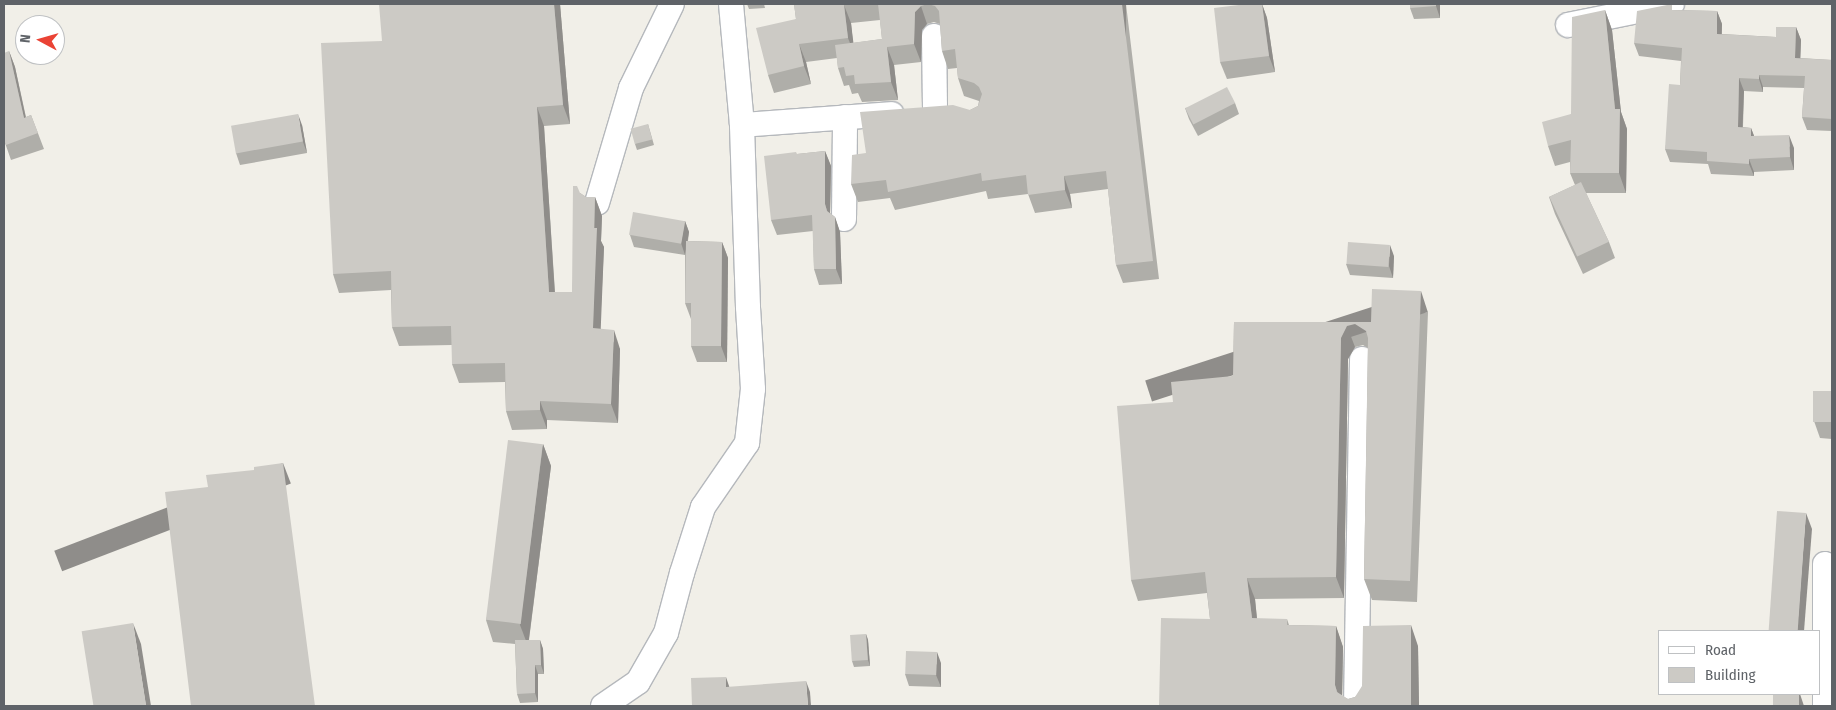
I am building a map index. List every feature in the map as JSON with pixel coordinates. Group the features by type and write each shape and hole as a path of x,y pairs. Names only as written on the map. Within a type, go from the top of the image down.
{"street":[{"path":"596,203 631,88 672,4"},
{"path":"603,706 638,682 666,633 682,572 703,507 747,443 753,389 742,125 731,4"},
{"path":"1568,25 1672,4"},
{"path":"934,36 936,111"},
{"path":"742,125 961,109"},
{"path":"844,219 845,117"},
{"path":"1356,706 1362,359"},
{"path":"1825,564 1825,706"}],"building":[{"path":"379,4 554,4 563,105 537,107 549,292 572,292 573,186 577,186 580,193 586,197 595,197 594,228 597,228 593,328 614,330 611,404 540,401 540,410 506,411 505,363 452,364 451,326 392,327 391,271 333,274 321,43 382,41"},
{"path":"794,4 858,4 844,5 848,38 799,44 804,66 768,75 756,28 796,19"},
{"path":"878,4 928,4 921,6 915,12 914,44 887,47 891,82 855,84 854,75 846,76 844,67 838,68 835,45 882,39"},
{"path":"928,4 1122,4 1153,261 1116,265 1106,171 1064,176 1065,190 1028,195 1026,175 982,181 981,173 888,192 886,180 851,184 852,155 866,153 860,112 953,105 970,110 978,106 982,94 979,87 974,83 958,78 955,49 942,51 939,11 935,6"},
{"path":"1262,4 1269,56 1220,62 1214,8"},
{"path":"1410,4 1436,4 1436,6 1410,8"},
{"path":"1672,4 1672,10 1717,11 1717,34 1776,37 1776,27 1796,27 1795,58 1832,60 1832,119 1802,117 1805,76 1759,75 1759,79 1739,78 1738,127 1751,128 1751,136 1789,135 1790,157 1749,159 1749,164 1707,161 1707,152 1665,149 1669,84 1680,85 1682,48 1634,43 1637,11"},
{"path":"1605,10 1615,109 1620,109 1619,173 1570,173 1571,140 1548,146 1542,122 1571,114 1572,17"},
{"path":"9,51 24,118 31,115 38,133 6,145 4,140 4,53"},
{"path":"1227,87 1235,103 1193,124 1185,108"},
{"path":"298,114 303,142 236,153 231,126"},
{"path":"648,124 652,139 635,144 631,129"},
{"path":"825,151 825,204 827,211 835,217 836,269 814,269 812,215 771,220 764,156"},
{"path":"1581,182 1609,242 1577,257 1549,197"},
{"path":"633,212 685,221 681,244 629,235"},
{"path":"686,241 722,242 721,346 691,346 691,303 685,303"},
{"path":"1348,242 1390,245 1388,267 1346,264"},
{"path":"1372,289 1421,291 1410,581 1364,579 1368,338 1366,331 1355,324 1347,326 1341,338 1336,577 1247,578 1252,618 1287,619 1287,625 1336,626 1335,685 1337,692 1348,699 1355,697 1362,686 1363,626 1411,625 1411,706 1159,706 1161,618 1210,619 1205,572 1131,580 1117,406 1173,402 1171,382 1233,376 1234,322 1371,322"},
{"path":"1813,391 1832,391 1832,422 1813,422"},
{"path":"508,440 543,444 521,624 486,620"},
{"path":"283,463 315,706 191,706 165,492 208,487 206,475 254,470 254,467"},
{"path":"1777,511 1806,513 1798,630 1769,630"},
{"path":"133,623 146,706 93,706 82,631"},
{"path":"866,634 868,660 852,661 850,635"},
{"path":"515,640 540,640 541,665 535,665 535,693 517,694"},
{"path":"906,651 937,652 936,675 905,674"},
{"path":"726,677 726,687 806,681 808,706 692,706 691,678"},
{"path":"1773,695 1799,695 1799,706 1773,706"}]}
